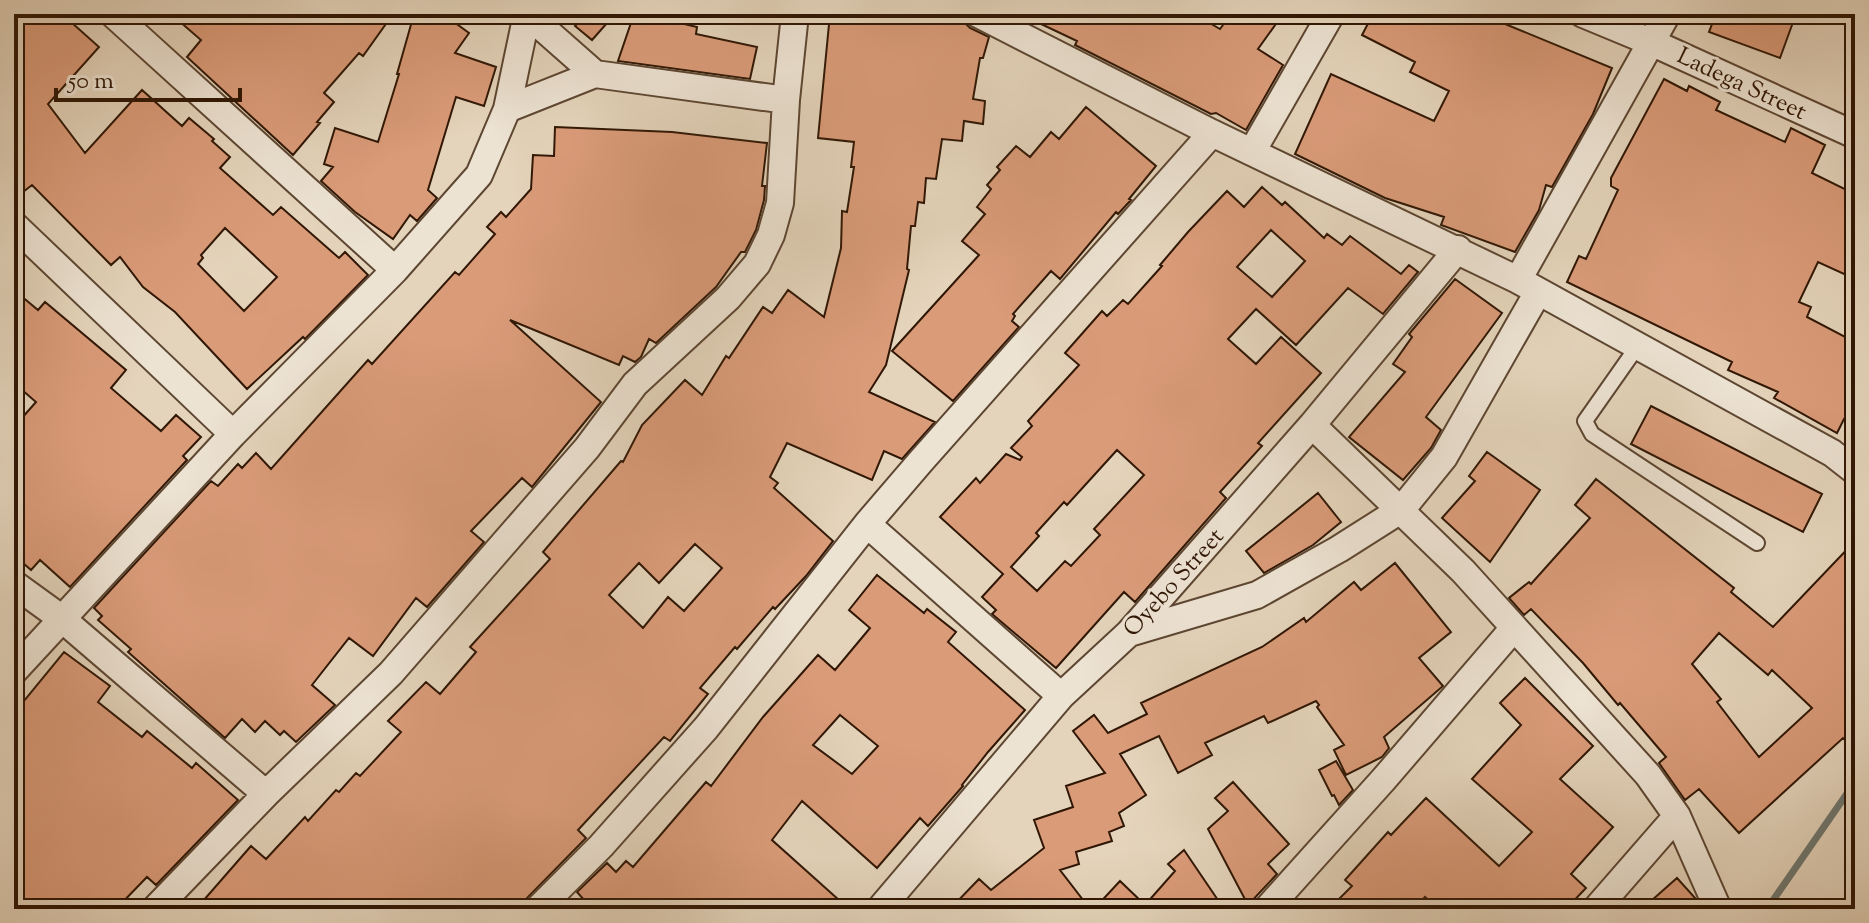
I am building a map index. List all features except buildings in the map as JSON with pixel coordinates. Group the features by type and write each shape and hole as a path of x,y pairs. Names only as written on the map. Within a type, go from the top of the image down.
{"street":[{"path":"113,14 395,270"},
{"path":"14,671 233,434 395,270 479,175 507,109 527,14 595,74"},
{"path":"166,906 266,794 391,673 587,448 635,384 728,298 757,264 771,235 780,203 795,14"},
{"path":"978,14 1212,133 1458,249 1832,453 1855,471"},
{"path":"1253,150 1331,14"},
{"name":"Ladega Street","path":"1583,14 1855,135"},
{"path":"1129,633 1257,595 1402,509 1444,457 1667,14"},
{"path":"507,109 595,74 786,100"},
{"path":"538,909 601,846 706,728 867,524 1212,133"},
{"path":"14,225 233,434"},
{"name":"Oyebo Street","path":"880,909 1061,696 1129,633 1312,425 1458,249"},
{"path":"1312,425 1463,571 1648,775 1677,816 1718,909"},
{"path":"867,524 1061,696"},
{"path":"14,584 61,618 266,794"},
{"path":"1267,909 1513,629"},
{"path":"1596,909 1677,816"}],"lane":[{"path":"1637,347 1585,421 1592,434 1757,543"}],"waterway":[{"path":"1767,909 1855,782"}]}
